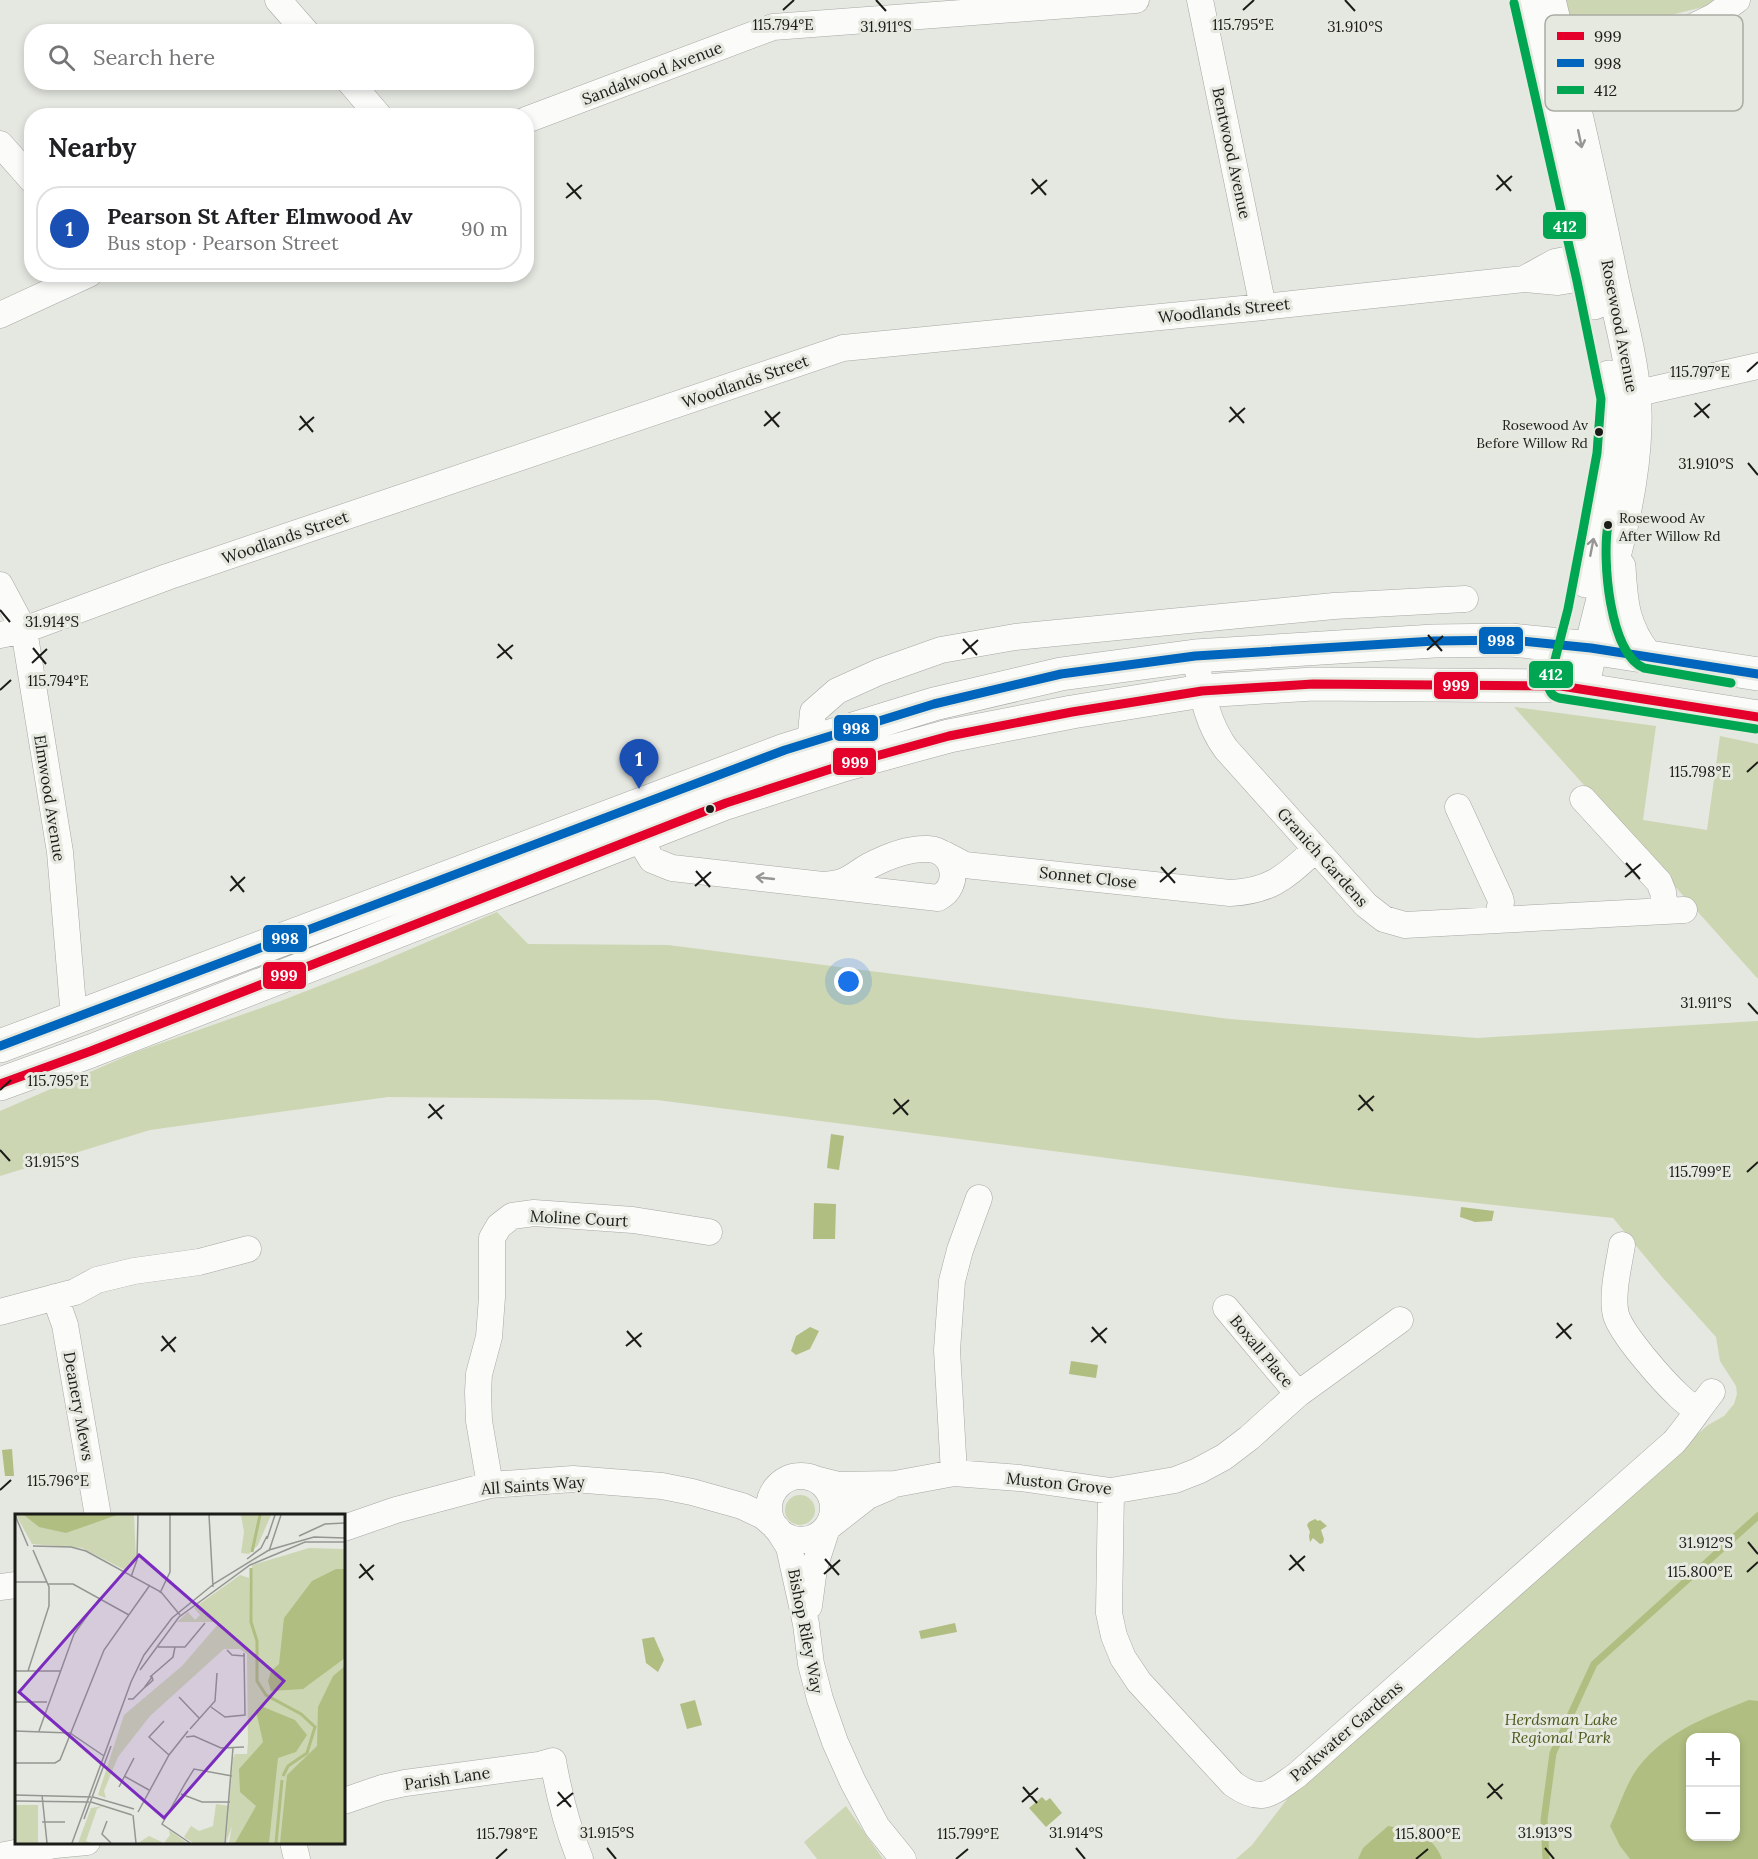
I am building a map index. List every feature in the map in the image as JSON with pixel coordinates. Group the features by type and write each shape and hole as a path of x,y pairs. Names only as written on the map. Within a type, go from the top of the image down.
{"main road":[{"name":"Rosewood Avenue","path":"1526,0 1545,46"},
{"name":"Rosewood Avenue","path":"1549,0 1550,15"},
{"name":"Rosewood Avenue","path":"1557,111 1563,168 1597,265 1624,396 1635,426 1625,506 1618,538 1580,647 1572,688"},
{"name":"Rosewood Avenue","path":"1580,647 1580,612 1609,454 1624,396"},
{"path":"1618,538 1620,599 1632,636 1646,656"},
{"path":"0,1046 785,750 934,704 1061,674 1195,656 1434,641 1511,640 1646,656 1758,674"},
{"path":"0,1084 726,803 843,765 949,736 1072,712 1202,691 1313,684 1572,688 1758,717"}],"street":[{"path":"278,0 299,24"},
{"name":"Sandalwood Avenue","path":"534,117 773,27 1136,0"},
{"name":"Bentwood Avenue","path":"1200,0 1263,307"},
{"path":"1716,15 1737,0"},
{"path":"357,90 372,108"},
{"path":"0,144 24,171"},
{"name":"Woodlands Street","path":"12,632 167,577 843,348 1524,279 1558,282 1597,265"},
{"path":"0,315 72,282"},
{"path":"1624,396 1758,366"},
{"name":"Elmwood Avenue","path":"0,585 60,852 74,1018"},
{"path":"810,742 813,711 837,691 879,672 941,650 1027,635 1334,606 1465,599"},
{"name":"Granich Gardens","path":"1195,656 1207,714 1217,736 1366,905 1384,919 1405,925 1675,911 1659,882 1583,799"},
{"path":"1458,807 1500,898 1497,920"},
{"path":"638,837 652,860 672,868 938,898 948,891 954,868 928,849 884,859 843,883 823,885"},
{"name":"Sonnet Close","path":"954,868 1026,870 1230,893 1263,889 1291,872 1316,850"},
{"path":"884,859 878,865 876,875 881,885 897,893"},
{"path":"954,1473 947,1350 952,1281 960,1250 979,1198"},
{"name":"Moline Court","path":"490,1485 478,1392 479,1374 489,1337 492,1238 499,1226 512,1216 534,1213 633,1220 709,1232"},
{"name":"Parkwater Gardens","path":"1111,1491 1109,1613 1114,1636 1123,1658 1139,1682 1233,1784 1255,1796 1275,1791 1297,1775 1674,1442 1688,1427 1705,1401 1680,1398 1628,1336 1616,1315 1615,1294 1622,1245"},
{"path":"0,1312 75,1292 97,1280 134,1270 199,1262 248,1249"},
{"name":"Deanery Mews","path":"55,1297 65,1325 98,1514"},
{"name":"Boxall Place","path":"1226,1308 1298,1394"},
{"name":"Muston Grove","path":"801,1478 839,1485 895,1484 954,1473 1020,1478 1111,1491 1175,1480 1198,1472 1224,1457 1298,1394 1400,1320"},
{"path":"692,1492 729,1494 765,1489 801,1478"},
{"path":"777,1528 770,1514 770,1503 774,1492 781,1484 801,1478 820,1483 832,1498 834,1509 832,1519 814,1568 806,1624"},
{"name":"All Saints Way","path":"345,1528 396,1510 490,1485 573,1479 662,1486 692,1492"},
{"path":"692,1492 742,1506 763,1516 790,1538 801,1540 811,1539 820,1534 868,1496 895,1484"},
{"name":"Bishop Riley Way","path":"777,1528 789,1547 806,1624 811,1664 820,1700 835,1742 877,1827 903,1859"},
{"path":"0,1587 15,1585"},
{"name":"Parish Lane","path":"345,1801 382,1788 553,1761 560,1801 568,1830 580,1859"},
{"path":"3,1856 66,1844"},
{"path":"293,1844 297,1859"}],"green space":[{"path":"1564,0 1719,0 1715,4 1671,15 1568,15"},
{"path":"1514,707 1656,726 1643,820 1707,830 1720,736 1758,744 1758,979"},
{"name":"Herdsman Lake Regional Park","path":"497,912 528,944 668,945 1229,1019 1477,1038 1758,1021 1758,1859 1236,1859 1252,1845 1291,1794 1708,1425 1724,1416 1734,1404 1737,1394 1736,1386 1720,1361 1716,1337 1613,1218 1339,1188 657,1100 388,1097 150,1130 0,1176 0,1111 136,1052 278,1002 378,963"},
{"path":"800,1495 806,1496 814,1504 814,1516 806,1524 800,1525 794,1524 786,1516 785,1510 786,1504 794,1496"},
{"path":"846,1806 883,1859 817,1859 804,1842"}],"shaded area":[{"path":"831,1134 844,1136 839,1170 827,1168"},
{"path":"814,1203 836,1204 835,1239 813,1239"},
{"path":"1461,1207 1494,1211 1492,1221 1475,1222 1460,1217"},
{"path":"810,1327 819,1331 810,1349 796,1355 791,1351 796,1336"},
{"path":"1071,1361 1098,1365 1096,1378 1069,1374"},
{"path":"12,1449 14,1476 5,1476 2,1450"},
{"path":"1315,1519 1327,1526 1321,1530 1324,1539 1320,1544 1313,1538 1310,1542 1307,1525"},
{"path":"955,1623 957,1632 921,1639 919,1631"},
{"path":"654,1637 664,1660 658,1672 646,1663 642,1639"},
{"path":"695,1700 702,1725 687,1729 680,1704"},
{"path":"1749,1700 1758,1701 1758,1859 1630,1859 1620,1846 1610,1826 1633,1775 1656,1748 1700,1720"},
{"path":"1042,1797 1046,1801 1050,1798 1062,1813 1046,1827 1029,1808"},
{"path":"1388,1826 1405,1829 1427,1839 1442,1859 1358,1859 1363,1848"}],"waterway":[{"path":"1546,1859 1544,1820 1553,1753 1594,1664 1758,1516"}],"transit line":[{"name":"412","path":"1514,3 1577,281 1601,399 1597,453 1568,609 1549,683 1550,691 1559,698 1756,729"},
{"name":"412","path":"1608,525 1606,559 1611,603 1623,644 1632,659 1644,668 1731,683"},
{"name":"998","path":"0,1046 785,750 934,704 1061,674 1195,656 1434,641 1511,640 1591,648 1758,674"},
{"name":"999","path":"0,1084 91,1051 726,803 843,765 949,736 1072,712 1202,691 1313,684 1561,686 1758,717"}],"place":[{"name":"Rosewood Av Before Willow Rd","path":"1599,432"},
{"name":"Rosewood Av After Willow Rd","path":"1608,525"},
{"name":"Pearson St After Elmwood Av","path":"639,789"}]}
